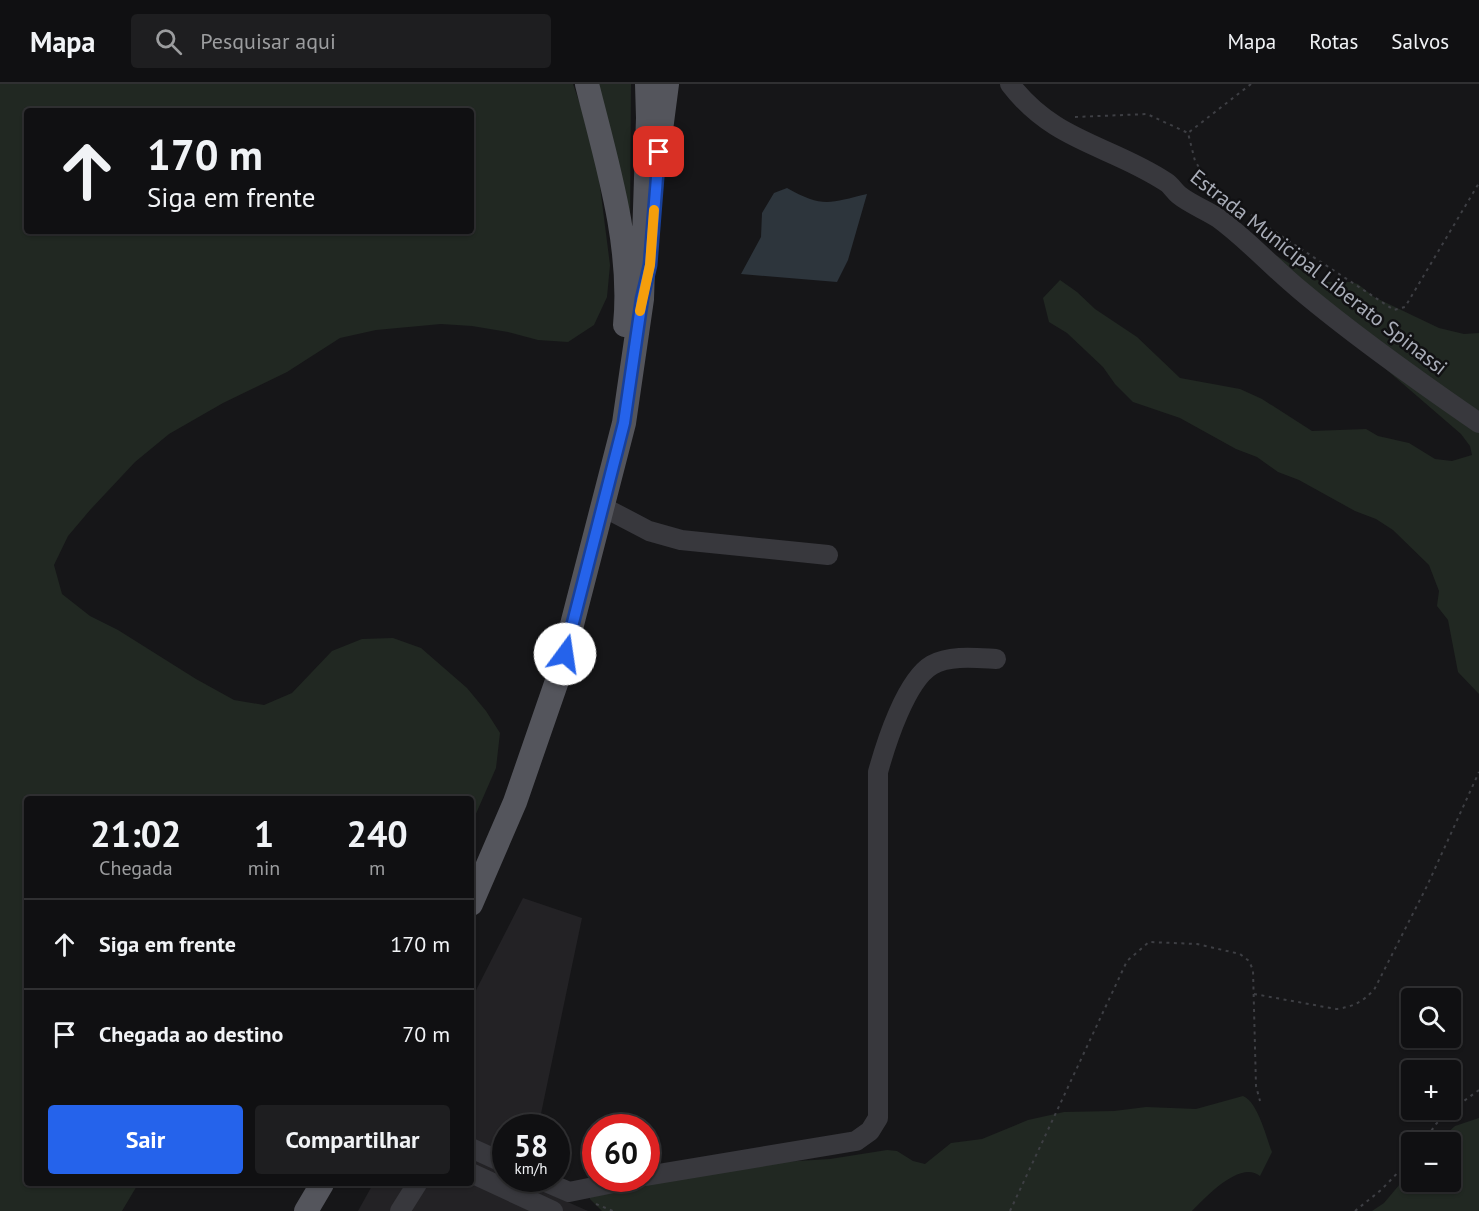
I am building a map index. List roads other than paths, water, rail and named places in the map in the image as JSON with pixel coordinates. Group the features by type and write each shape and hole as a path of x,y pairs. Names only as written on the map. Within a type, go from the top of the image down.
{"main road":[{"path":"587,84 620,228 625,278 626,320 604,501"},
{"path":"642,299 647,84"},
{"path":"474,897 515,802 560,675 624,423 642,299 650,265 667,84"},
{"path":"306,1211 321,1186"}],"street":[{"name":"Estrada Municipal Liberato Spinassi","path":"1010,84 1041,117 1062,131 1168,183 1180,195 1218,219 1300,290 1370,346 1479,423"},
{"path":"604,501 649,531 681,540 828,555"},
{"path":"660,1174 856,1141 870,1131 878,1118 878,771 889,734 921,673 933,664 958,658 996,658"},
{"path":"474,1149 492,1158"},
{"path":"474,1175 541,1209"},
{"path":"400,1211 416,1186"}]}
